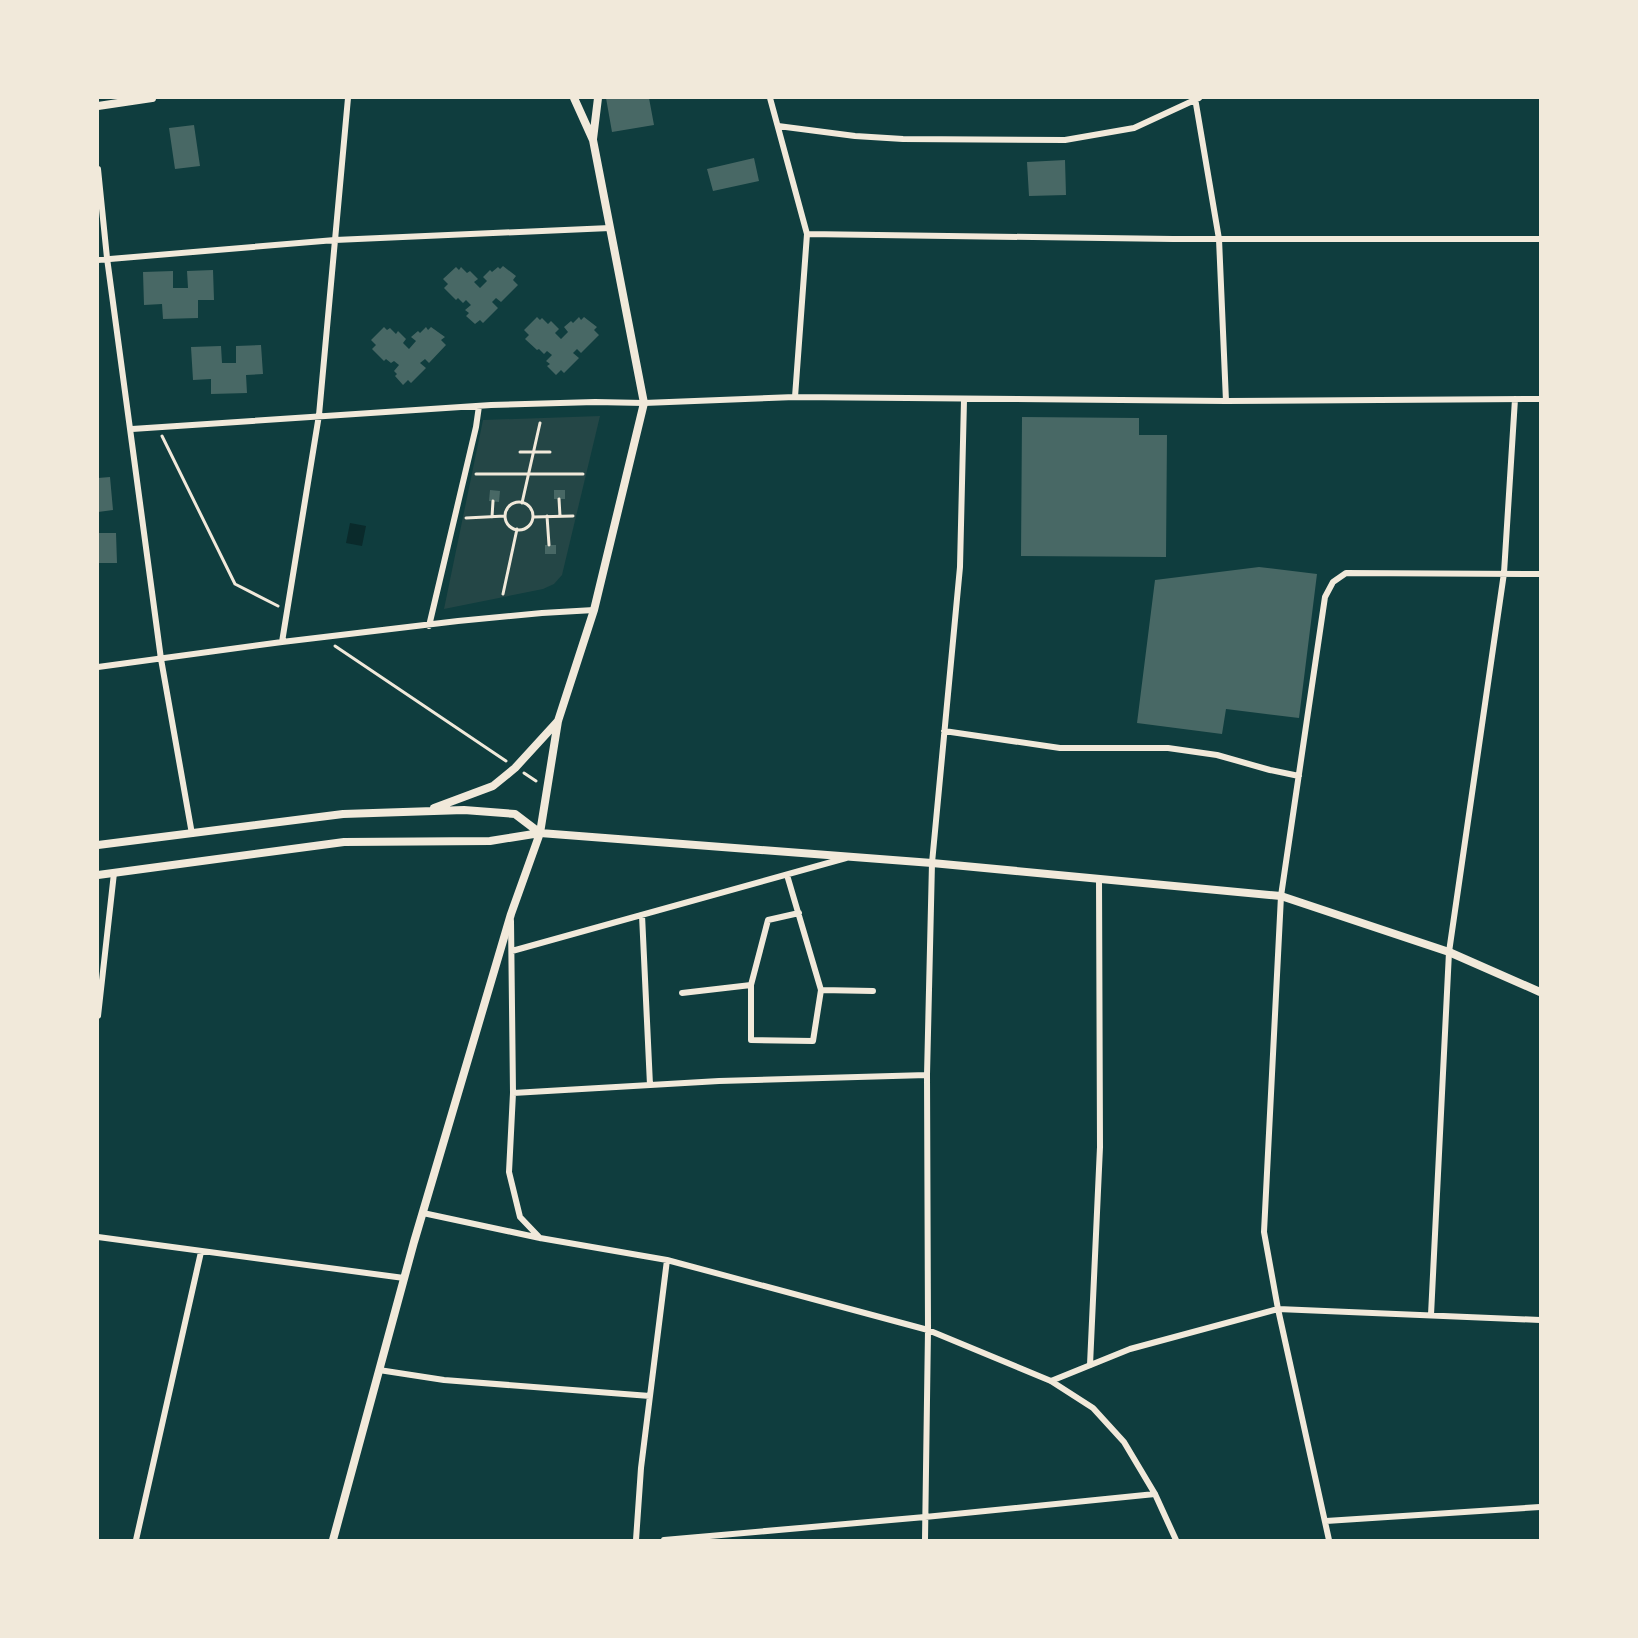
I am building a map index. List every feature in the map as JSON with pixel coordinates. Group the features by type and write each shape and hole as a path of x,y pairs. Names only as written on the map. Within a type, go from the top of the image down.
{"street":[{"path":"98,106 152,98"},
{"path":"282,642 319,415 348,98"},
{"path":"333,1540 423,1213 511,914 540,832 558,721 594,610 644,403 593,140 574,98"},
{"path":"593,140 598,98"},
{"path":"770,98 807,234 795,397"},
{"path":"778,126 855,136 903,139 1065,140 1134,128 1196,98 1219,239 1226,401"},
{"path":"98,169 161,659 192,834"},
{"path":"98,260 336,240 610,228"},
{"path":"807,234 1219,239 1540,239"},
{"path":"132,429 479,406 795,397 1226,401 1540,399"},
{"path":"1431,1316 1449,952 1503,573 1515,399"},
{"path":"925,1540 928,1330 927,1075 932,863 960,567 964,400"},
{"path":"429,626 479,406"},
{"path":"1329,1540 1278,1309 1264,1233 1281,896 1325,597 1332,582 1346,573 1540,574"},
{"path":"98,667 322,637 542,613 594,610"},
{"path":"427,811 493,786 515,768 558,721"},
{"path":"944,731 1060,748 1168,748 1217,755 1299,776"},
{"path":"98,845 343,814 427,811 464,810 515,814 540,832"},
{"path":"98,875 344,842 490,841 540,832 932,863 1281,896 1449,952 1540,992"},
{"path":"512,951 851,857"},
{"path":"98,1016 114,873"},
{"path":"787,875 799,914 821,990 813,1041 751,1040 750,985 768,920 799,914"},
{"path":"1090,1365 1100,1147 1099,879"},
{"path":"511,914 513,1092 509,1172 520,1217 540,1238"},
{"path":"642,915 650,1085"},
{"path":"682,993 750,985"},
{"path":"821,990 873,991"},
{"path":"513,1092 927,1075"},
{"path":"423,1213 540,1238 667,1260 928,1330 1051,1381 1093,1408 1124,1442 1155,1494 1176,1540"},
{"path":"98,1237 404,1278"},
{"path":"136,1540 201,1252"},
{"path":"636,1540 641,1468 667,1260"},
{"path":"1051,1381 1130,1349 1278,1309 1540,1320"},
{"path":"379,1370 444,1380 650,1396"},
{"path":"664,1540 1155,1494"},
{"path":"1326,1521 1540,1507"}],"path":[{"path":"522,503 540,423"},
{"path":"158,427 235,584 287,611"},
{"path":"520,452 550,452"},
{"path":"476,474 582,474"},
{"path":"559,500 560,516"},
{"path":"492,517 493,501"},
{"path":"514,503 522,503 528,505 533,517 528,528 517,529 508,525 506,516 508,508 514,503"},
{"path":"466,518 506,516"},
{"path":"547,516 549,545"},
{"path":"533,517 573,516"},
{"path":"503,594 517,529"},
{"path":"322,637 547,789"}],"shaded area":[{"path":"600,416 562,575 554,584 543,589 444,609 483,420"},
{"path":"350,523 366,526 362,546 346,543"}],"building":[{"path":"606,98 649,98 654,125 612,132"},
{"path":"194,125 200,166 175,169 169,128"},
{"path":"754,158 759,181 713,191 707,169"},
{"path":"1065,160 1066,195 1029,196 1027,162"},
{"path":"503,266 516,276 513,280 518,285 501,302 496,298 492,302 498,308 483,323 480,320 475,324 466,316 469,313 465,310 471,305 466,300 463,303 458,298 456,300 444,288 448,284 443,279 456,267 459,270 461,267 467,273 470,271 478,279 474,282 480,288 487,281 483,277 490,270 492,272"},
{"path":"213,270 214,300 198,300 198,318 163,319 162,304 144,305 143,272 173,271 173,288 188,288 187,271"},
{"path":"537,317 540,320 542,318 548,324 551,321 559,329 555,333 561,339 568,332 564,327 579,317 581,320 584,317 597,327 594,330 599,335 581,353 577,349 573,353 579,358 564,373 561,370 556,375 547,366 550,364 546,361 552,355 547,351 544,354 539,349 537,350 525,339 529,335 524,330"},
{"path":"384,327 387,330 390,328 396,334 398,331 406,339 403,343 409,349 416,341 411,337 426,327 428,330 431,327 445,337 441,340 446,345 429,363 425,359 420,363 426,368 411,383 408,380 403,385 395,376 397,374 394,371 399,365 394,361 391,363 386,359 384,361 372,349 376,345 371,340"},
{"path":"261,345 263,374 246,375 247,393 211,394 211,379 193,380 191,347 221,346 222,363 236,363 236,346"},
{"path":"1022,417 1139,418 1139,435 1167,435 1166,557 1021,556"},
{"path":"110,477 113,510 98,512 98,478"},
{"path":"490,490 500,491 499,502 489,501"},
{"path":"554,490 565,490 565,499 554,499"},
{"path":"98,533 116,533 117,563 98,563"},
{"path":"545,545 556,545 556,554 545,554"},
{"path":"1259,567 1317,574 1299,718 1226,709 1222,734 1137,723 1155,580"}]}
